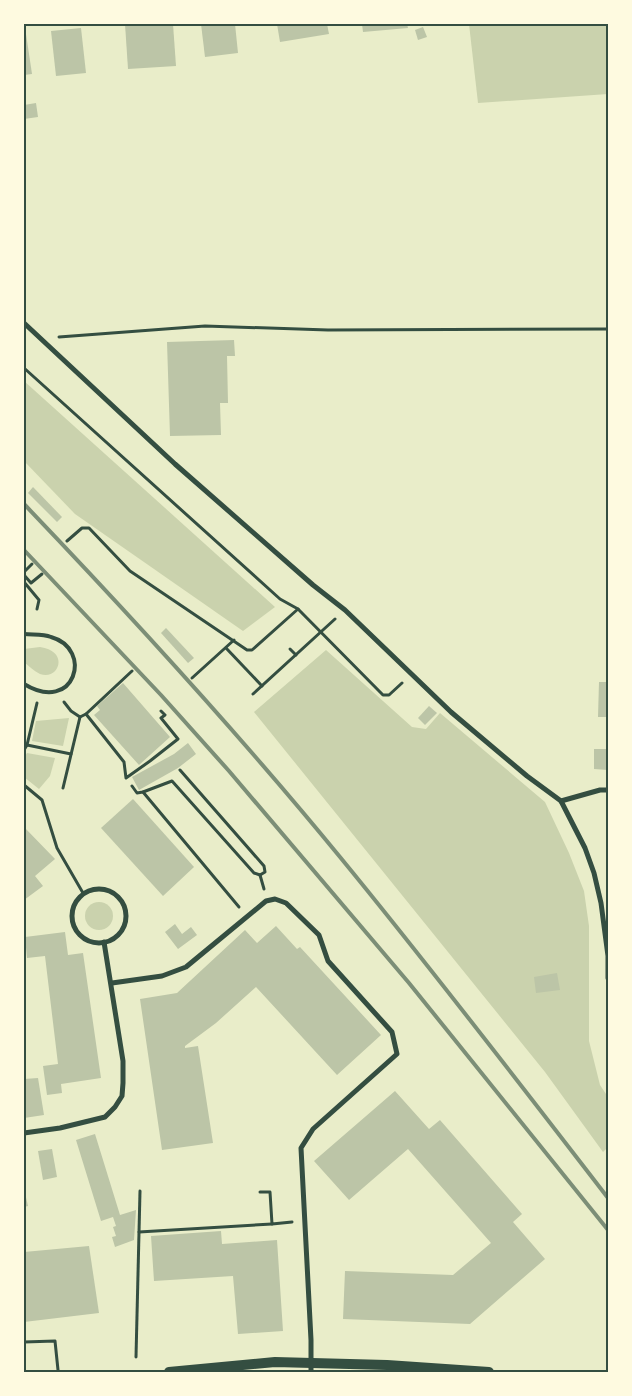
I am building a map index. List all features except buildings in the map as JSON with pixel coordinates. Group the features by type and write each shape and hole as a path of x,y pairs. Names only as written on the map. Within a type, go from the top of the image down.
{"main road":[{"path":"169,1372 276,1362 311,1368 386,1365 489,1372"}],"street":[{"path":"24,323 175,464 313,585 345,610 451,712 527,776 561,801 585,848 594,873 601,903 608,956 608,978"},
{"path":"561,801 600,790 608,790"},
{"path":"101,888 119,896 127,914 121,932 114,939 94,942 83,938 76,931 72,922 72,911 76,901 83,894 92,889 101,888"},
{"path":"112,982 162,976 186,967 266,901 276,899 286,903 319,935 328,960 392,1032 397,1054 312,1129 301,1148 311,1368"},
{"path":"24,1133 60,1128 105,1117 115,1108 122,1096 123,1061 112,982 104,942"}],"lane":[{"path":"24,634 52,637 61,642 70,650 76,665 68,685 56,693 39,692 24,684"}],"path":[{"path":"41,338 205,326 328,330 608,329"},
{"path":"24,368 280,599 298,609 383,695 389,695 411,674"},
{"path":"67,541 82,528 89,528 130,571 247,650 252,650 298,609"},
{"path":"32,564 24,574 32,583 42,574"},
{"path":"24,582 39,600 37,609"},
{"path":"253,694 345,610"},
{"path":"192,678 234,640"},
{"path":"226,648 262,686"},
{"path":"290,650 296,655"},
{"path":"63,788 80,717 86,714 132,670"},
{"path":"24,750 27,745 39,692"},
{"path":"71,711 80,717"},
{"path":"86,714 124,762 126,778 150,762 178,739 162,718 165,715 161,711"},
{"path":"27,745 71,754"},
{"path":"132,786 137,793 172,781 254,872 260,875 265,872 264,866 180,770"},
{"path":"24,785 42,800 57,848 83,894"},
{"path":"143,792 230,896"},
{"path":"136,1357 140,1191"},
{"path":"260,1192 270,1192 272,1224"},
{"path":"139,1232 305,1222"},
{"path":"24,1342 55,1341 58,1370"}],"green space":[{"path":"469,24 608,24 608,94 478,103"},
{"path":"24,381 275,607 243,631 75,514 24,461"},
{"path":"40,647 55,654 58,659 56,670 47,675 40,674 24,662 24,649"},
{"path":"326,650 412,727 426,729 440,713 545,802 569,853 584,891 589,926 589,1041 600,1085 608,1097 608,1147 603,1152 545,1072 254,712"},
{"path":"69,718 63,746 32,741 36,721"},
{"path":"27,753 55,758 50,776 39,789 24,777 24,758"},
{"path":"99,902 109,906 113,916 109,926 99,930 89,926 85,916 89,906"}],"railway":[{"path":"24,504 185,678 302,811 442,984 608,1198"},
{"path":"24,550 161,695 229,771 409,983 608,1230"}]}
